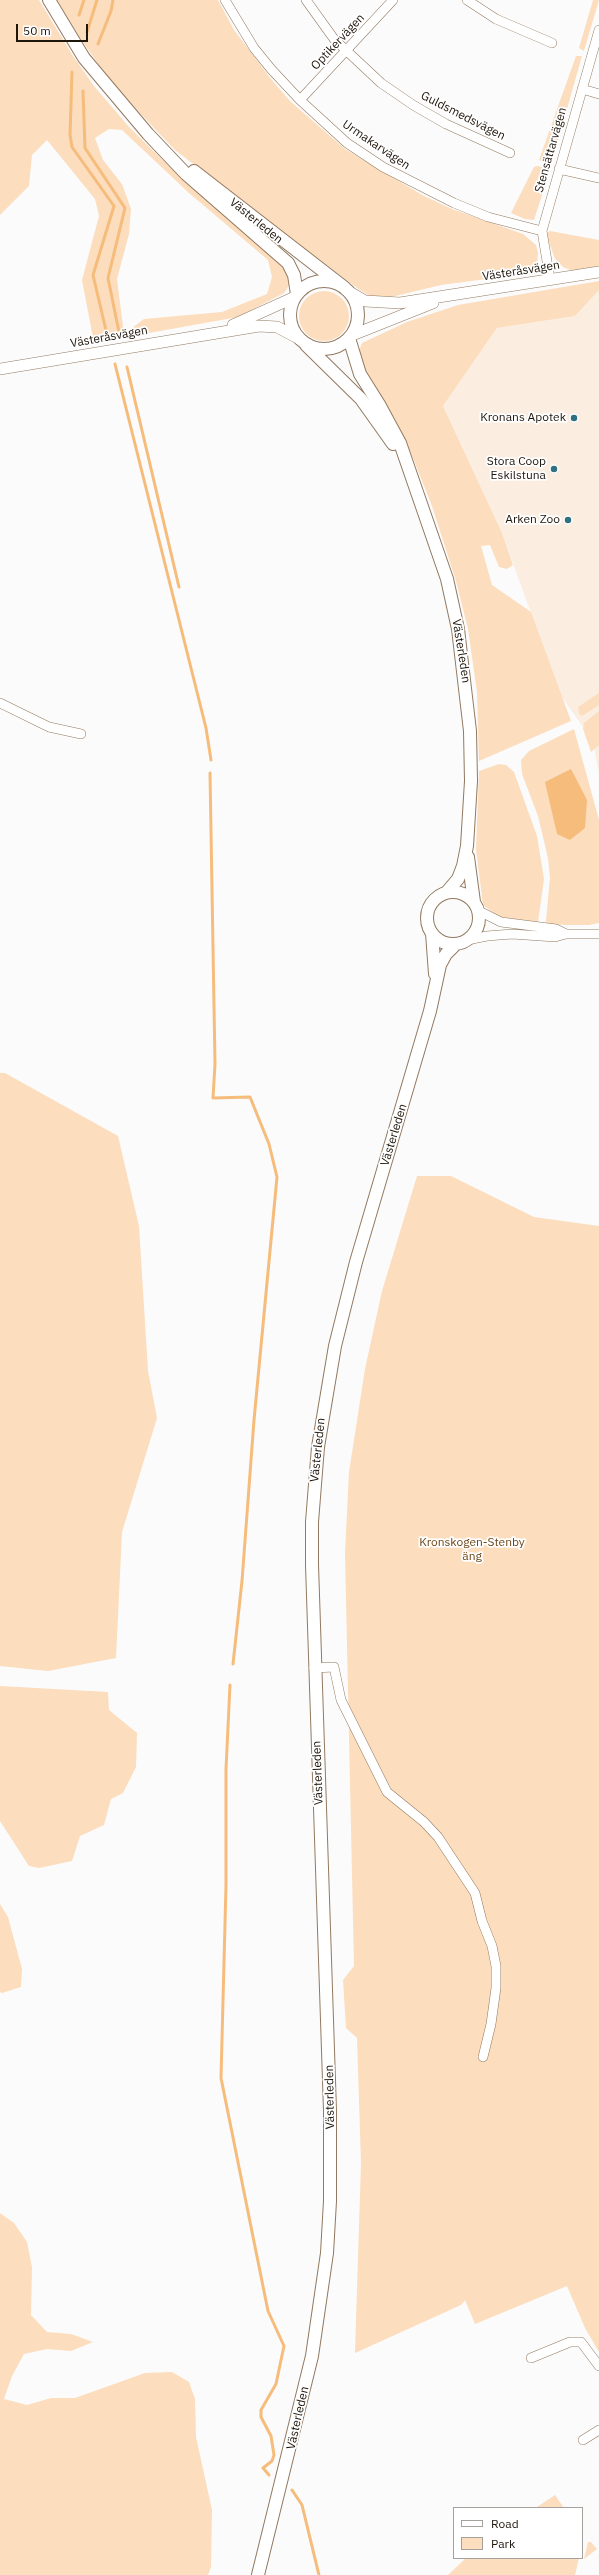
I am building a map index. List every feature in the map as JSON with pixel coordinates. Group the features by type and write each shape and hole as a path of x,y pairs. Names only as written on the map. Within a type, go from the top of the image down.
{"main road":[{"name":"Västerleden","path":"49,0 88,64 116,98 186,174 288,263 294,275 296,296"},
{"name":"Västerleden","path":"168,153 346,289"},
{"path":"318,281 328,281 346,289 352,296 358,311 355,329 349,337 342,344 326,349 316,348 301,340 292,328 290,319 290,309 296,296 310,284 318,281"},
{"name":"Västerleden","path":"349,337 360,374 380,406 400,443 406,463 425,508 447,579 458,629 470,731 471,780 467,846 458,879 446,893"},
{"name":"Västerleden","path":"301,340 361,399 406,463"},
{"name":"Västerleden","path":"467,846 476,907"},
{"path":"459,892 476,907 478,928 462,942 442,942 432,933 427,922 428,909 435,899 446,893 459,892"},
{"name":"Västerleden","path":"432,933 436,979"},
{"name":"Västerleden","path":"258,2575 312,2356 327,2245 331,2162 331,2118 314,1668 312,1522 318,1448 328,1380 344,1306 430,1011 436,979 443,959 462,942"}],"street":[{"name":"Urmakarvägen","path":"225,0 254,48 300,100 347,143 383,167 418,186 488,217 542,231"},
{"name":"Guldsmedsvägen","path":"306,0 318,19 346,51 381,82 413,105 446,124 510,153"},
{"name":"Optikervägen","path":"300,100 393,0"},
{"path":"467,0 496,19 552,43"},
{"name":"Stensättarvägen","path":"550,279 542,231 599,30"},
{"path":"582,89 599,94"},
{"path":"559,169 599,178"},
{"name":"Västeråsvägen","path":"346,289 366,301 384,304 447,297 599,272"},
{"name":"Västeråsvägen","path":"223,330 296,296"},
{"name":"Västeråsvägen","path":"349,337 447,297"},
{"name":"Västeråsvägen","path":"0,369 223,330 269,325 277,326 301,340"},
{"path":"0,703 50,727 81,734"},
{"path":"476,907 501,922 556,929 566,934"},
{"path":"462,942 487,936 512,934 555,937 566,934 599,934"},
{"path":"314,1668 334,1667 341,1700 386,1792 424,1822 438,1837 475,1893 482,1921 492,1946 496,1966 496,1988 491,2024 483,2058"},
{"path":"530,2358 576,2341 581,2342 587,2347 599,2366"},
{"path":"583,2440 599,2430"}],"shaded area":[{"path":"599,290 599,775 593,741 561,696 502,533 443,406 497,328 575,316"},
{"path":"571,769 587,800 585,828 570,840 557,834 545,782"}],"green space":[{"path":"0,0 39,0 73,56 94,86 129,127 188,185 235,221 286,270 290,284 284,293 238,317 149,333 124,334 123,338 94,343 82,280 99,216 95,199 47,140 32,155 29,186 0,215","holes":["109,129 122,130 189,193 268,260 272,277 267,294 222,312 144,319 124,334 117,279 129,234 131,209 122,184 103,160 95,138"]},
{"path":"57,0 218,0 234,30 271,79 290,101 345,149 424,196 452,209 523,234 536,245 538,253 537,267 530,272 517,275 441,285 387,298 370,296 357,288 175,150 113,85 82,41"},
{"path":"593,0 599,0 584,51 579,48"},
{"path":"576,56 582,56 551,165 539,160"},
{"path":"538,166 550,170 534,220 525,219 511,213 534,167"},
{"path":"550,231 599,240 599,266 573,271 563,267 555,259 548,239 547,233"},
{"path":"599,281 599,290 575,316 497,328 443,406 502,533 513,565 507,569 499,567 490,545 481,546 492,585 531,612 571,721 479,761 477,692 468,629 456,581 432,506 413,458 396,421 357,357 362,343 407,322 458,305"},
{"path":"324,291 334,293 342,298 347,306 349,316 347,326 342,334 334,339 324,341 314,339 306,334 301,326 299,316 301,306 306,298 314,293"},
{"path":"599,693 599,705 582,716 579,714 578,707"},
{"path":"599,711 599,745 591,752 583,729 584,723"},
{"path":"574,729 599,820 599,923 589,925 547,924 550,877 548,858 538,816 522,774 521,760 529,751","holes":["554,814 585,828 557,834"]},
{"path":"499,764 506,765 514,772 537,836 544,879 538,922 499,917 483,905 476,849 479,771"},
{"path":"0,1073 5,1073 118,1136 139,1226 148,1371 157,1418 122,1532 116,1658 48,1671 0,1666"},
{"name":"Kronskogen-Stenby äng","path":"417,1176 451,1176 534,1217 599,1226 599,2352 585,2328 567,2286 475,2324 465,2300 461,2305 355,2353 361,2163 357,2038 346,2028 343,1980 354,1966 345,1553 349,1472 365,1369 382,1291"},
{"path":"0,1686 108,1692 109,1710 137,1733 136,1767 123,1793 111,1799 104,1825 80,1836 72,1861 39,1868 29,1866 0,1821"},
{"path":"0,1904 8,1917 22,1969 21,1987 2,1993 0,1992"},
{"path":"0,2213 14,2223 27,2242 32,2267 31,2315 47,2332 71,2334 93,2342 71,2351 47,2349 24,2354 12,2376 4,2399 27,2405 51,2398 75,2398 145,2373 172,2372 189,2382 195,2399 196,2437 212,2510 211,2567 208,2575 0,2575"},
{"path":"555,2495 563,2507 537,2507"},
{"path":"588,2542 591,2542 597,2549 584,2559"},
{"path":"465,2559 579,2559 575,2575 448,2575"}],"waterway":[{"path":"79,15 84,0"},
{"path":"87,32 97,0"},
{"path":"98,44 111,11 113,0"},
{"path":"72,72 70,135 72,147 114,206 93,275 108,339"},
{"path":"83,91 85,148 125,208 108,278 119,332"},
{"path":"115,364 206,728 211,760"},
{"path":"127,367 179,587"},
{"path":"210,773 215,1064 213,1098 250,1097 269,1144 277,1177 254,1420 242,1581 233,1664"},
{"path":"230,1685 226,1769 226,1885 221,2078 268,2311 284,2346 276,2384 261,2410 261,2417 271,2436 274,2455 272,2461 263,2468 269,2475"},
{"path":"292,2490 302,2505 319,2575"}],"place":[{"name":"Kronans Apotek","path":"574,418"},
{"name":"Stora Coop Eskilstuna","path":"554,469"},
{"name":"Arken Zoo","path":"568,520"}]}
